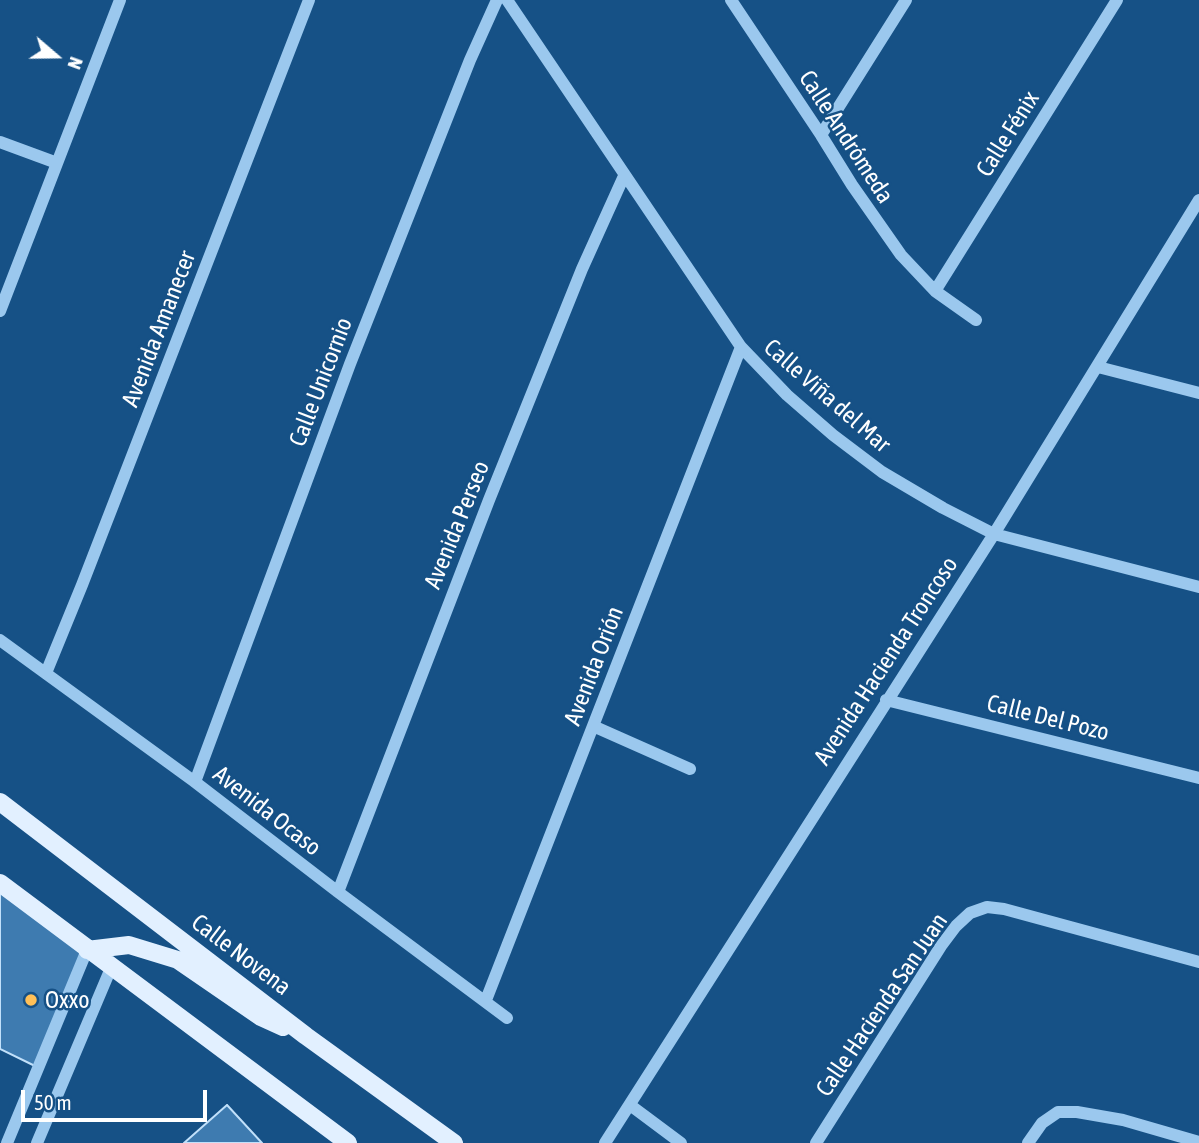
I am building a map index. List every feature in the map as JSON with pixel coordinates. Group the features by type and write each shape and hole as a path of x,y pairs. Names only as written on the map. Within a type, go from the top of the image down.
{"main road":[{"name":"Calle Novena","path":"0,802 306,1036 454,1143"},
{"path":"0,883 348,1143"},
{"path":"88,950 129,945 178,960 261,1017 306,1036"}],"street":[{"path":"0,310 120,0"},
{"name":"Avenida Amanecer","path":"46,673 309,0"},
{"name":"Calle Unicornio","path":"195,782 350,364 470,60 497,0"},
{"name":"Calle Viña del Mar","path":"507,0 741,347 787,395 833,435 882,472 994,534 1199,587"},
{"name":"Calle Andrómeda","path":"731,0 879,226 910,265 935,290 976,320"},
{"path":"821,135 906,0"},
{"name":"Calle Fénix","path":"935,290 1117,0"},
{"path":"0,142 57,163"},
{"name":"Avenida Perseo","path":"338,892 494,487 582,269 624,176"},
{"name":"Avenida Hacienda Troncoso","path":"605,1143 994,534 1197,205"},
{"name":"Avenida Orión","path":"486,1000 741,347"},
{"path":"1098,367 1199,393"},
{"name":"Avenida Ocaso","path":"0,640 195,782 507,1018"},
{"name":"Calle Del Pozo","path":"886,700 1199,778"},
{"path":"593,726 690,769"},
{"name":"Calle Hacienda San Juan","path":"816,1143 941,946 956,926 970,914 987,908 1004,909 1199,961"},
{"path":"7,1143 88,950"},
{"path":"37,1143 111,968"},
{"path":"630,1105 681,1143"},
{"path":"1027,1143 1042,1123 1058,1112 1077,1112 1123,1120 1199,1142"}],"building":[{"name":"Oxxo","path":"0,888 83,950 35,1066 0,1049"},
{"path":"227,1105 262,1143 184,1143"}],"place":[{"name":"Oxxo","path":"31,1000"}]}
